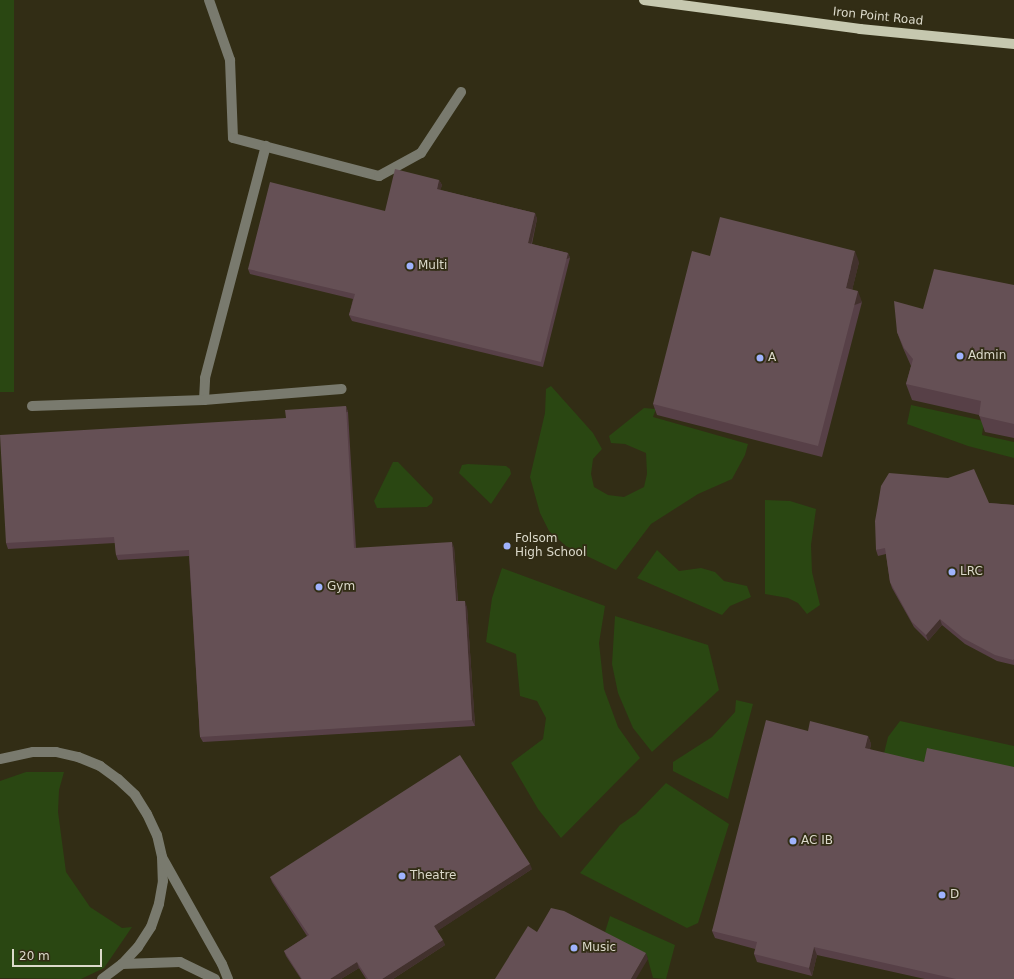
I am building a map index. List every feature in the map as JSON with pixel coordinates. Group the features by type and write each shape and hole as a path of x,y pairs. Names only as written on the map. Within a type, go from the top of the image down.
{"main road":[{"name":"Iron Point Road","path":"644,0 860,29 1014,44"}],"lane":[{"path":"208,0 230,60 233,138 379,176 422,153 461,92"},
{"path":"204,400 205,378 266,146"},
{"path":"32,406 204,400 342,388"},
{"path":"0,759 33,752 56,752 100,766 118,779 142,806 157,835 162,857 163,881 159,904 151,927 138,947 122,964 102,979"},
{"path":"162,857 222,964 228,979"},
{"path":"122,964 180,962 215,979"}],"green space":[{"path":"0,0 14,0 14,392 0,392"},
{"path":"551,386 593,433 602,449 593,459 591,474 594,487 608,495 624,497 644,487 647,474 646,453 625,444 611,443 609,436 644,408 656,409 653,417 748,444 745,455 732,479 698,494 651,524 616,570 566,546 549,531 540,513 530,477 545,413 546,389"},
{"path":"911,405 984,421 982,435 1014,442 1014,458 968,446 907,424"},
{"path":"393,462 398,462 433,498 432,503 427,507 377,508 374,501"},
{"path":"462,465 506,466 510,469 511,474 491,504 459,473"},
{"path":"765,500 790,501 816,509 811,545 812,572 820,605 807,614 798,603 788,598 765,594"},
{"path":"657,550 679,571 701,568 715,572 724,581 747,586 751,597 730,606 722,615 637,578"},
{"path":"502,568 605,606 599,643 604,689 618,727 640,758 561,838 538,809 511,763 543,739 546,718 537,701 520,696 516,654 486,642 492,598"},
{"path":"615,616 708,645 719,690 652,752 633,728 618,693 612,664"},
{"path":"736,700 753,704 728,799 673,771 673,762 712,737 735,712"},
{"path":"900,721 1014,746 1014,774 927,770 877,782 888,737"},
{"path":"26,772 64,772 59,790 58,812 66,872 90,907 122,928 132,927 104,968 81,979 0,978 0,781"},
{"path":"666,783 729,824 698,923 687,928 580,873 620,825 636,814"},
{"path":"610,916 675,945 666,979 653,978 647,956 605,932"}],"building":[{"name":"Multi","path":"395,169 439,180 437,189 535,213 528,243 568,253 541,362 349,315 355,294 248,269 270,182 385,211"},
{"name":"A","path":"720,217 855,251 846,288 858,291 818,446 653,404 692,251 710,256"},
{"name":"Admin","path":"934,269 1014,285 1014,424 979,416 981,401 906,384 913,359 904,348 897,332 894,301 923,309"},
{"name":"Gym","path":"346,406 354,548 452,542 456,601 465,601 472,720 200,737 189,550 116,555 114,537 6,543 0,435 286,418 285,410"},
{"name":"LRC","path":"974,469 989,503 1014,505 1013,660 995,655 963,638 940,619 926,635 912,622 890,582 885,548 876,550 875,521 881,486 889,473 948,478"},
{"path":"766,720 808,731 810,721 868,736 865,748 924,762 927,748 1014,767 1014,979 956,979 814,947 809,968 754,954 757,942 712,931"},
{"name":"Theatre","path":"460,755 530,864 434,926 443,940 382,979 368,979 357,962 330,979 302,979 284,951 309,935 270,877"},
{"name":"Music","path":"551,908 564,911 646,953 631,979 495,979 528,926 537,932"}],"place":[{"name":"Multi","path":"410,266"},
{"name":"Admin","path":"960,356"},
{"name":"A","path":"760,358"},
{"name":"Folsom High School","path":"507,546"},
{"name":"LRC","path":"952,572"},
{"name":"Gym","path":"319,587"},
{"name":"AC IB","path":"793,841"},
{"name":"Theatre","path":"402,876"},
{"name":"D","path":"942,895"},
{"name":"Music","path":"574,948"}]}
